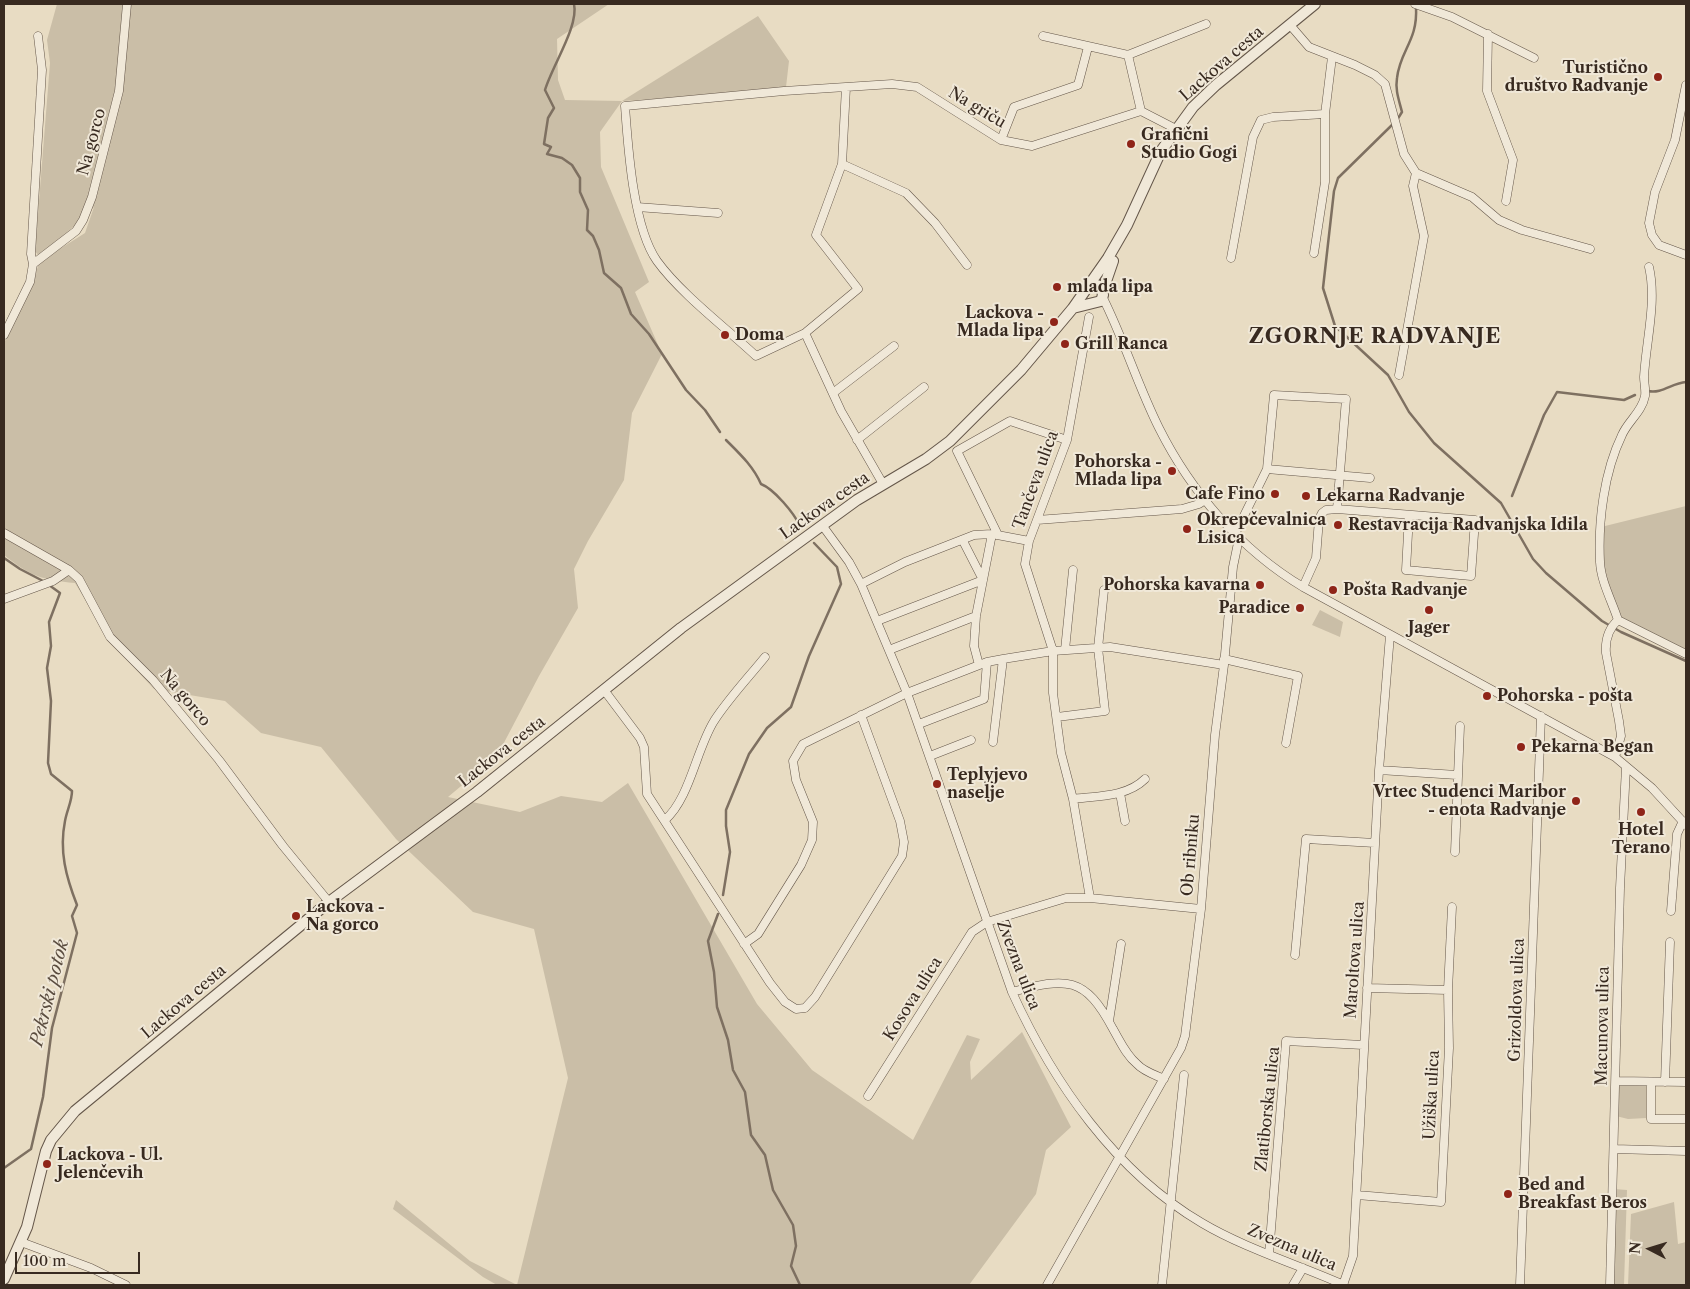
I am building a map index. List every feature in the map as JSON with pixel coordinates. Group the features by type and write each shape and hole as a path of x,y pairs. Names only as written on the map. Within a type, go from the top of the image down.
{"street":[{"name":"Na gorco","path":"33,264 76,231 89,204 119,91 127,4"},
{"name":"Lackova cesta","path":"4,1279 21,1242 32,1208 46,1151 51,1140 75,1111 329,902 477,792 681,628 822,525 883,484 926,459 950,441 1022,370 1073,308 1094,296 1108,272 1161,151 1193,107 1216,85 1315,4"},
{"path":"1417,5 1452,17 1534,58"},
{"path":"1044,36 1128,55 1206,24"},
{"path":"1290,25 1309,47 1355,65 1380,79 1388,90 1404,154 1416,173 1472,197 1499,220 1522,230 1590,249"},
{"path":"1488,34 1487,91 1513,160 1506,202"},
{"path":"4,335 30,282 33,264 30,254 42,70 38,36"},
{"path":"1001,140 1014,107 1078,84 1088,47"},
{"path":"1128,55 1141,110 1176,129"},
{"path":"1314,254 1325,182 1325,114 1332,57"},
{"name":"Na griču","path":"846,87 842,164 816,236 858,289 806,333 756,356 678,285 657,261 649,245 637,206 629,157 625,106 784,91 892,84 917,88 1001,140 1032,146 1141,110"},
{"path":"1686,85 1675,140 1656,192 1649,223 1652,235 1659,245 1686,255"},
{"path":"1231,258 1253,137 1261,120 1273,116 1325,114"},
{"path":"842,164 906,193 935,224 967,265"},
{"path":"1399,375 1424,236 1413,186 1416,173"},
{"path":"637,206 718,213"},
{"path":"1649,267 1653,286 1644,378 1645,396 1639,410 1622,434 1606,486 1600,527 1600,563 1602,578 1616,622 1686,654"},
{"path":"1094,296 1109,314 1158,426 1180,465 1205,500 1238,536 1266,561 1303,588 1615,757 1652,788 1685,823 1677,834 1671,911"},
{"name":"Tančeva ulica","path":"1089,317 1067,440 1028,541 1025,564 1053,650 1053,693 1061,753 1073,799 1090,898"},
{"path":"806,333 833,393 857,440 883,484"},
{"path":"833,393 894,346"},
{"path":"857,440 924,387"},
{"path":"1337,508 1341,475 1346,400 1274,395 1268,469 1341,475 1370,478"},
{"path":"918,724 984,699 983,664 974,646 976,616 995,534 957,451 1010,421 1067,440"},
{"name":"Ob ribniku","path":"1047,1285 1181,1048 1186,1030 1201,909 1215,735 1224,662 1232,566 1238,536 1268,469"},
{"path":"1037,520 1182,509 1200,504 1205,500"},
{"path":"1303,588 1316,558 1322,513 1326,510 1337,508 1475,520 1471,576 1406,570 1410,515"},
{"name":"Zvezna ulica","path":"822,525 849,562 861,584 908,693 1012,992 1030,1033 1059,1080 1120,1158 1172,1203 1215,1231 1344,1285"},
{"name":"Na gorco","path":"4,533 69,570 79,579 110,637 153,680 220,760 283,846 329,902"},
{"path":"861,584 905,562 974,536 995,534 1028,541"},
{"path":"963,541 983,580"},
{"path":"4,599 53,581 69,570"},
{"path":"1065,650 1073,570"},
{"path":"876,621 983,580"},
{"path":"1057,717 1105,711 1098,648 1104,590"},
{"path":"889,650 976,616"},
{"path":"1615,757 1620,736 1605,642 1608,632 1616,622"},
{"name":"Maroltova ulica","path":"1344,1285 1353,1256 1379,770 1390,635"},
{"path":"744,944 758,934 801,865 812,840 813,822 796,780 793,761 803,744 861,714 908,693 983,664 1053,650 1110,647 1224,662 1298,676 1286,743"},
{"path":"665,820 679,804 699,751 714,721 765,658"},
{"path":"993,742 1003,659"},
{"path":"604,690 640,738 644,747 646,794 665,820 744,944 785,1002 796,1009 805,1008 815,997 902,856 904,842 900,821 861,714"},
{"name":"Grizoldova ulica","path":"1520,1285 1541,716"},
{"path":"1455,852 1460,726"},
{"path":"930,756 971,740"},
{"name":"Macunova ulica","path":"1610,1285 1620,888 1626,767"},
{"path":"1379,770 1457,775"},
{"path":"1073,799 1120,793 1136,788 1145,779"},
{"path":"1120,793 1125,821"},
{"path":"1295,956 1306,839 1375,843"},
{"path":"987,922 1066,898 1090,898 1201,909"},
{"name":"Užiška ulica","path":"1357,1195 1441,1202 1449,1048 1448,990 1452,907"},
{"name":"Kosova ulica","path":"868,1096 972,932 987,922"},
{"path":"1665,1082 1670,942"},
{"path":"1109,1022 1121,944"},
{"path":"1012,992 1036,986 1077,985 1095,998 1127,1053 1138,1066 1164,1079"},
{"path":"1367,988 1448,990"},
{"name":"Zlatiborska ulica","path":"1270,1254 1286,1041 1363,1045"},
{"path":"1162,1285 1184,1075"},
{"path":"1616,1081 1686,1082"},
{"path":"1651,1083 1651,1119 1686,1119"},
{"path":"1614,1149 1686,1151"},
{"path":"21,1242 90,1268 126,1285"},
{"path":"1293,1285 1303,1268"}],"shaded area":[{"path":"57,4 609,4 557,39 558,80 565,100 622,101 600,132 601,167 649,282 635,292 662,354 632,413 624,480 588,541 574,569 578,608 539,676 497,756 448,797 520,812 561,796 602,802 628,783 757,1004 812,1070 913,1140 967,1035 980,1039 970,1062 971,1080 1022,1032 1071,1127 1046,1150 1036,1194 969,1285 517,1285 568,1078 534,929 473,912 396,839 321,747 261,733 225,701 154,689 112,644 75,583 37,576 21,568 4,555 4,343 33,284 39,262 85,233 94,207 60,239 38,255 35,251 50,63 47,40"},
{"path":"758,16 789,61 786,87 717,95 622,101"},
{"path":"1686,506 1686,649 1618,620 1602,578 1601,527"},
{"path":"1320,610 1343,622 1340,637 1312,625"},
{"path":"1616,1086 1646,1086 1646,1118 1628,1119 1616,1116"},
{"path":"1614,1189 1627,1190 1624,1285 1611,1285"},
{"path":"396,1200 470,1261 517,1285 497,1285 483,1277 393,1209"},
{"path":"1674,1202 1678,1244 1686,1242 1686,1285 1628,1285 1631,1214"}],"waterway":[{"path":"574,4 573,23 569,35 545,90 554,108 548,118 544,144 551,147 547,154 562,158 572,165 580,178 580,192 588,210 587,230 593,236 599,250 604,273 621,288 631,314 649,334 686,390 705,410 720,432"},
{"path":"1397,120 1402,112 1397,91 1397,78 1399,68 1412,37 1416,19 1416,7"},
{"path":"1393,124 1338,178 1334,191 1323,288 1335,326 1388,375 1409,412 1434,443 1501,503 1533,559 1546,573 1602,621 1621,632 1686,661"},
{"path":"1648,391 1658,391 1686,382"},
{"path":"1512,496 1544,415 1557,392 1624,400 1635,395"},
{"path":"726,440 750,466 761,484 772,491 783,502 800,526"},
{"path":"723,895 730,852 726,826 726,810 749,754 767,728 791,707 809,656 841,584 837,567 814,543"},
{"name":"Pekrski potok","path":"4,558 45,582"},
{"name":"Pekrski potok","path":"4,1168 31,1149 43,1097 52,1028 77,933 72,916 77,905 67,874 63,853 63,832 72,791 51,774 48,763 51,701 47,668 51,646 49,622 60,593 49,585"},
{"path":"718,914 708,941 714,972 717,1007 728,1040 733,1070 745,1092 751,1135 765,1155 773,1190 793,1225 796,1246 791,1266 800,1285"}],"place":[{"name":"Turistično društvo Radvanje","path":"1658,77"},
{"name":"Grafični Studio Gogi","path":"1131,144"},
{"name":"mlada lipa","path":"1057,287"},
{"name":"Lackova - Mlada lipa","path":"1054,322"},
{"name":"Doma","path":"725,335"},
{"name":"Grill Ranca","path":"1065,344"},
{"name":"Pohorska - Mlada lipa","path":"1172,471"},
{"name":"Cafe Fino","path":"1275,494"},
{"name":"Lekarna Radvanje","path":"1306,496"},
{"name":"Restavracija Radvanjska Idila","path":"1338,525"},
{"name":"Okrepčevalnica Lisica","path":"1187,529"},
{"name":"Pohorska kavarna","path":"1260,585"},
{"name":"Pošta Radvanje","path":"1333,590"},
{"name":"Paradice","path":"1300,608"},
{"name":"Jager","path":"1429,610"},
{"name":"Pohorska - pošta","path":"1487,696"},
{"name":"Pekarna Began","path":"1521,747"},
{"name":"Teplyjevo naselje","path":"937,784"},
{"name":"Vrtec Studenci Maribor - enota Radvanje","path":"1576,801"},
{"name":"Hotel Terano","path":"1641,812"},
{"name":"Lackova - Na gorco","path":"296,916"},
{"name":"Lackova - Ul. Jelenčevih","path":"47,1164"},
{"name":"Bed and Breakfast Beros","path":"1508,1194"}],"district":[{"name":"ZGORNJE RADVANJE","path":"1375,337"}]}
